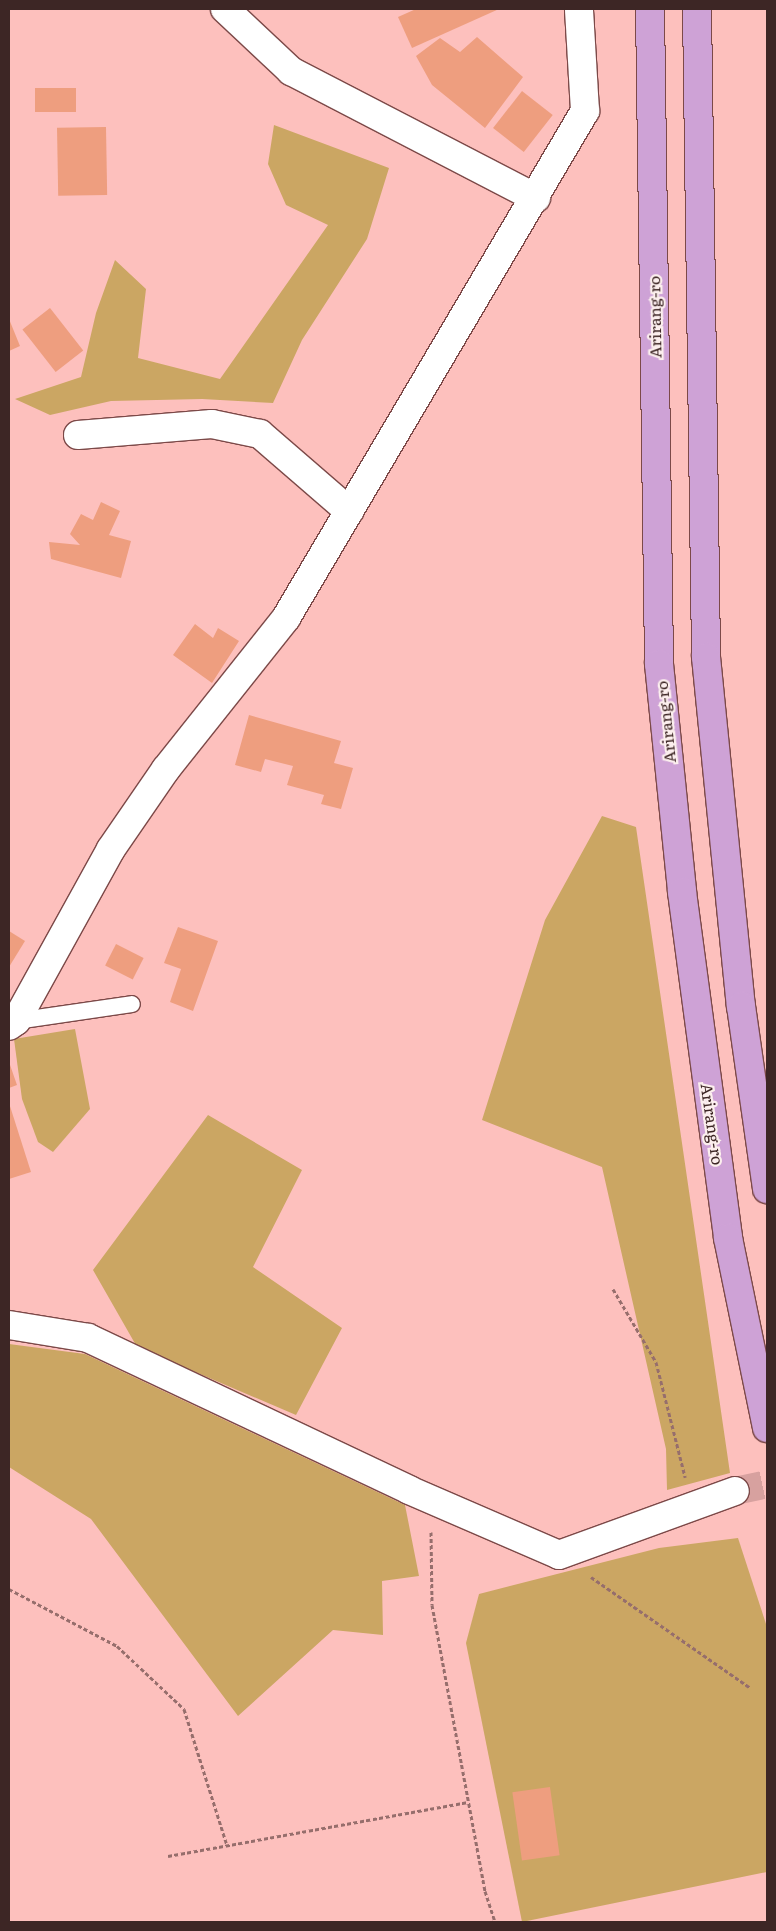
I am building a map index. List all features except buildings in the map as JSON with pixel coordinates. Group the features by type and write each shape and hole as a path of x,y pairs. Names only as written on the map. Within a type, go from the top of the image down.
{"highway":[{"name":"Arirang-ro","path":"650,9 659,664 682,892 728,1238 767,1428"},
{"path":"697,9 706,657 741,1006 767,1189"}],"street":[{"path":"224,9 291,71 536,198"},
{"path":"12,1024 111,848 166,769 286,618 536,198 585,111 579,9"},
{"path":"78,435 212,424 260,434 349,511"},
{"path":"9,1326 88,1338 430,1499 559,1556 735,1491"}],"lane":[{"path":"12,1024 132,1004"}],"path":[{"path":"613,1289 656,1362 692,1506"},
{"path":"430,1499 432,1605 485,1891 495,1922"},
{"path":"559,1556 750,1687"},
{"path":"9,1589 117,1646 184,1709 227,1845"},
{"path":"168,1856 468,1802"}],"shaded area":[{"path":"274,125 389,168 367,239 302,340 273,403 202,399 111,401 50,415 15,399 81,377 96,313 115,260 146,289 138,358 220,379 328,225 286,205 268,164"},
{"path":"602,816 636,827 730,1473 667,1490 666,1449 602,1167 482,1120 545,920"},
{"path":"75,1029 90,1109 53,1152 38,1142 22,1099 14,1039"},
{"path":"208,1115 302,1170 253,1267 342,1328 296,1415 137,1347 93,1270"},
{"path":"9,1344 85,1354 405,1505 419,1576 382,1581 383,1635 333,1630 238,1716 91,1519 9,1467"},
{"path":"738,1538 767,1627 767,1872 522,1922 466,1643 479,1594 659,1548"}],"tunnel":[{"path":"735,1491 767,1484"}]}
